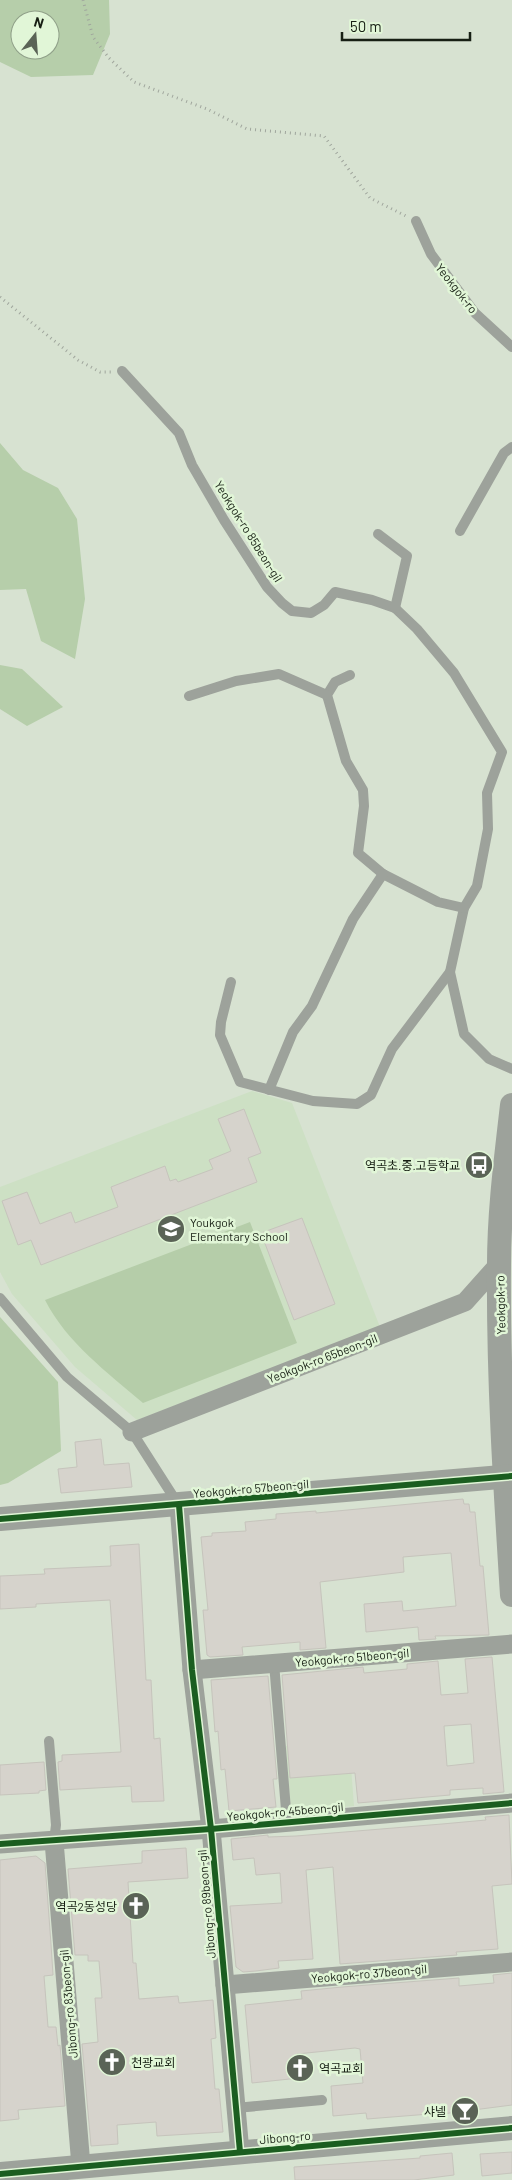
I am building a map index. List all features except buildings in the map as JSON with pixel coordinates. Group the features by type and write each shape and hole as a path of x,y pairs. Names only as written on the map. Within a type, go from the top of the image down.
{"street":[{"name":"Yeokgok-ro","path":"512,1105 502,1192 512,1595"},
{"name":"Yeokgok-ro 65beon-gil","path":"132,1432 465,1302 505,1262"},
{"name":"Yeokgok-ro 57beon-gil","path":"0,1519 508,1477"},
{"name":"Jibong-ro 89beon-gil","path":"179,1505 192,1670 211,1829 240,2152"},
{"name":"Yeokgok-ro 51beon-gil","path":"192,1670 512,1644"},
{"name":"Yeokgok-ro 45beon-gil","path":"0,1844 211,1829 512,1803"},
{"name":"Jibong-ro 83beon-gil","path":"54,1841 82,2166"},
{"name":"Yeokgok-ro 37beon-gil","path":"225,1985 512,1962"},
{"name":"Jibong-ro","path":"0,2174 512,2128"}],"lane":[{"name":"Yeokgok-ro","path":"416,221 431,254 475,313 512,347"},
{"name":"Yeokgok-ro 85beon-gil","path":"122,371 179,433 192,465 224,520 267,587 282,603 292,611 311,613 324,605 335,592 372,600 395,608 417,629 454,674 502,752 487,793 488,829 477,886 464,908"},
{"path":"460,531 504,453 512,447"},
{"path":"378,534 407,556 395,608"},
{"path":"189,696 236,681 279,674 327,695"},
{"path":"231,982 221,1022 220,1035 240,1082 313,1101 357,1104 371,1095 392,1050 450,972 464,908 438,902 383,874 358,853 364,806 363,790 346,761 327,695 335,682 350,674"},
{"path":"269,1090 293,1032 312,1006 354,918 383,874"},
{"path":"450,972 464,1034 489,1059 512,1070"},
{"name":"Yeokgok-ro 57beon-gil","path":"0,1298 68,1377 132,1432 179,1505"},
{"name":"Yeokgok-ro 45beon-gil","path":"274,1663 287,1822"},
{"path":"49,1741 56,1825 54,1841"},
{"path":"236,2108 322,2100"}],"path":[{"path":"83,0 93,37 109,58 134,82 207,109 247,129 324,136 370,198 416,221"},
{"path":"0,297 78,360 100,372 122,371"}],"shaded area":[{"path":"0,0 109,0 110,34 93,75 31,77 0,62"},
{"path":"0,443 23,470 58,488 77,519 85,599 75,659 41,641 26,589 0,590"},
{"path":"0,665 22,669 63,707 27,726 0,709"},
{"name":"Youkgok Elementary School","path":"252,1091 292,1103 380,1327 137,1420 75,1367 12,1294 0,1272 0,1187"},
{"path":"250,1222 297,1343 143,1403 76,1343 54,1316 45,1300"},
{"path":"0,1317 58,1382 61,1451 8,1483 0,1485"},
{"path":"349,1741 354,1806 291,1811 286,1746"}],"cycle path":[{"path":"0,1519 512,1476"},
{"path":"179,1505 192,1670 211,1829 240,2152"},
{"path":"0,1844 211,1829 512,1803"},
{"path":"0,2174 512,2128"}],"place":[{"name":"역곡초.중.고등학교","path":"479,1165"},
{"name":"Youkgok Elementary School","path":"171,1229"},
{"name":"역곡2동성당","path":"136,1906"},
{"name":"천광교회","path":"112,2062"},
{"name":"역곡교회","path":"300,2068"},
{"name":"샤넬","path":"465,2111"}]}
